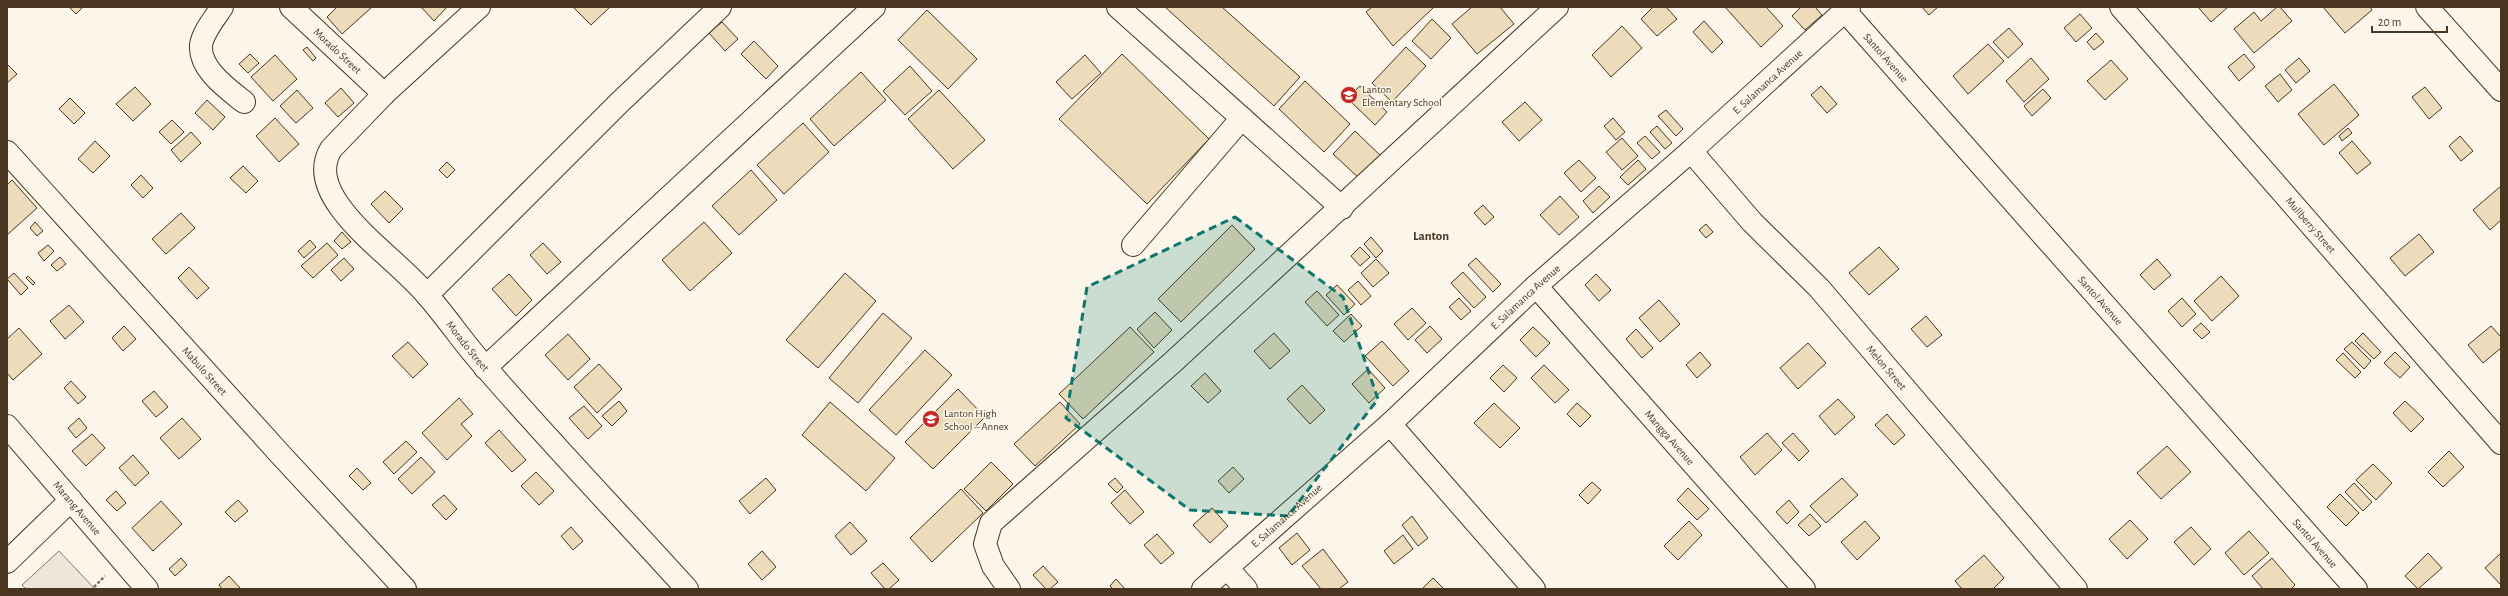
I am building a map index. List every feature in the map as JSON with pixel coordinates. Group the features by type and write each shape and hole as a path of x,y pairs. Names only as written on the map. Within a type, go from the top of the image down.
{"street":[{"path":"222,7 201,44 202,54 210,71 227,89 244,102"},
{"name":"Morado Street","path":"291,7 384,94"},
{"name":"Morado Street","path":"479,7 384,94 331,149 325,159 324,169 327,184 340,207 427,294 486,368 688,589"},
{"path":"427,294 619,103 720,7"},
{"path":"486,368 874,7"},
{"path":"1118,7 1342,208"},
{"path":"1009,589 993,566 986,550 987,532 991,523 1173,362 1342,208 1557,7"},
{"name":"Mullberry Street","path":"2121,7 2501,444"},
{"path":"2427,7 2501,90"},
{"name":"E. Salamanca Avenue","path":"1203,589 1390,424 1536,286 1691,151 1847,9"},
{"name":"Santol Avenue","path":"1847,9 2356,589"},
{"path":"1133,245 1242,118"},
{"name":"Melon Street","path":"1691,151 1752,222 1819,288 2076,589"},
{"name":"Mabulo Street","path":"7,152 280,454 405,589"},
{"name":"Mangga Avenue","path":"1536,286 1804,589"},
{"path":"1390,424 1534,589"},
{"name":"Marang Avenue","path":"7,426 147,589"},
{"path":"7,562 71,500"},
{"path":"1227,568 1246,589"}],"highlighted area":[{"path":"1235,217 1343,297 1378,399 1288,516 1190,510 1066,418 1087,287"}],"shaded area":[{"path":"59,551 95,589 26,589 22,585"}],"building":[{"path":"69,7 83,7 76,14"},
{"path":"337,7 372,7 342,34 327,17"},
{"path":"421,7 445,7 446,8 434,21"},
{"path":"573,7 610,7 591,25"},
{"path":"1165,7 1222,7 1300,77 1274,106"},
{"path":"1372,7 1434,7 1393,46 1366,12"},
{"path":"1472,7 1500,7 1514,24 1477,54 1452,24"},
{"path":"1653,7 1666,7 1677,19 1657,36 1641,19"},
{"path":"1725,7 1766,7 1783,26 1761,47"},
{"path":"1801,7 1815,7 1822,15 1805,30 1792,16"},
{"path":"1922,7 1938,7 1929,15"},
{"path":"2198,7 2228,7 2211,22"},
{"path":"2277,7 2280,7 2292,21 2254,53 2234,29 2254,12 2261,21"},
{"path":"2323,7 2370,7 2372,10 2345,33"},
{"path":"927,10 977,59 948,89 898,40"},
{"path":"2080,14 2092,28 2076,42 2064,28"},
{"path":"1432,19 1451,38 1431,59 1412,41"},
{"path":"1704,21 1723,42 1712,53 1693,32"},
{"path":"722,22 738,39 725,51 709,33"},
{"path":"1622,26 1642,48 1611,77 1592,55"},
{"path":"2009,28 2023,44 2008,58 1993,42"},
{"path":"2096,33 2104,42 2094,50 2087,42"},
{"path":"754,41 778,66 766,79 741,54"},
{"path":"1988,44 2004,61 1968,94 1953,76"},
{"path":"307,47 316,58 313,61 303,50"},
{"path":"1406,47 1426,66 1392,102 1372,83"},
{"path":"250,54 259,63 248,73 239,64"},
{"path":"1122,54 1209,139 1147,204 1059,119"},
{"path":"2244,54 2255,67 2239,81 2228,67"},
{"path":"275,55 297,79 273,101 251,77"},
{"path":"1085,55 1101,73 1072,99 1056,82"},
{"path":"2031,58 2049,79 2024,102 2006,81"},
{"path":"2299,58 2310,71 2296,83 2285,70"},
{"path":"2111,60 2128,79 2105,100 2087,81"},
{"path":"7,64 17,74 7,83"},
{"path":"910,66 932,91 905,115 883,91"},
{"path":"861,72 886,100 834,146 810,119"},
{"path":"2280,74 2292,90 2278,102 2265,86"},
{"path":"1305,81 1350,124 1324,152 1279,109"},
{"path":"2334,84 2359,115 2324,145 2298,114"},
{"path":"1360,86 1387,112 1375,125 1347,98"},
{"path":"1821,86 1837,104 1827,113 1811,95"},
{"path":"135,87 151,104 133,121 116,104"},
{"path":"2425,87 2442,108 2429,119 2412,97"},
{"path":"341,88 354,103 338,117 325,103"},
{"path":"2043,89 2051,98 2032,116 2024,106"},
{"path":"297,90 313,108 296,123 280,106"},
{"path":"939,90 985,140 953,169 908,119"},
{"path":"70,98 85,113 74,124 59,109"},
{"path":"207,100 225,117 213,130 195,113"},
{"path":"1525,102 1542,120 1519,141 1502,122"},
{"path":"1666,110 1683,129 1676,136 1658,116"},
{"path":"275,118 299,144 279,162 256,136"},
{"path":"1613,118 1625,132 1616,140 1604,126"},
{"path":"172,120 184,132 171,144 159,132"},
{"path":"803,123 829,152 784,194 757,165"},
{"path":"1657,126 1672,143 1665,149 1650,132"},
{"path":"2348,128 2352,133 2342,141 2339,136"},
{"path":"1355,131 1383,158 1361,180 1333,154"},
{"path":"191,132 201,143 181,162 171,150"},
{"path":"1645,136 1660,152 1652,159 1637,143"},
{"path":"2460,136 2473,151 2461,161 2449,146"},
{"path":"1622,138 1638,156 1622,170 1606,152"},
{"path":"95,141 110,156 93,173 78,159"},
{"path":"2352,141 2371,163 2357,174 2339,153"},
{"path":"1579,160 1596,178 1581,192 1564,173"},
{"path":"1638,160 1646,169 1628,185 1620,177"},
{"path":"447,162 455,170 447,178 439,170"},
{"path":"243,166 258,181 246,193 230,178"},
{"path":"751,170 777,200 739,235 712,206"},
{"path":"141,175 153,188 143,198 131,185"},
{"path":"12,180 37,208 7,235 7,185"},
{"path":"1599,186 1610,197 1593,213 1583,201"},
{"path":"2501,186 2501,220 2490,230 2473,210"},
{"path":"385,191 403,209 389,223 371,204"},
{"path":"1560,196 1579,217 1559,235 1540,215"},
{"path":"1483,205 1494,217 1485,225 1474,213"},
{"path":"181,213 195,228 166,254 152,239"},
{"path":"35,222 43,231 37,236 30,228"},
{"path":"704,222 732,253 690,291 662,260"},
{"path":"1706,224 1713,232 1706,238 1699,230"},
{"path":"1232,225 1255,249 1181,322 1158,299"},
{"path":"342,232 351,242 342,249 334,241"},
{"path":"2419,234 2434,252 2405,276 2390,258"},
{"path":"1371,237 1383,251 1376,258 1364,244"},
{"path":"310,240 316,247 304,258 298,251"},
{"path":"327,243 338,255 313,278 301,266"},
{"path":"543,243 561,262 547,274 530,255"},
{"path":"48,245 54,251 44,261 38,253"},
{"path":"1360,247 1370,257 1360,266 1351,256"},
{"path":"1879,247 1899,269 1869,295 1849,273"},
{"path":"60,257 66,264 57,271 51,265"},
{"path":"344,258 354,269 341,281 331,270"},
{"path":"1476,258 1501,284 1493,292 1468,265"},
{"path":"1376,259 1389,273 1373,287 1361,273"},
{"path":"2157,259 2171,275 2154,290 2140,275"},
{"path":"189,267 209,288 197,299 178,278"},
{"path":"1463,272 1486,297 1474,308 1451,283"},
{"path":"14,273 28,288 21,295 7,279"},
{"path":"845,273 876,301 818,368 786,340"},
{"path":"509,274 532,300 516,316 492,289"},
{"path":"1596,274 1611,290 1599,301 1585,285"},
{"path":"28,276 35,283 33,285 26,278"},
{"path":"2221,276 2239,296 2212,321 2194,301"},
{"path":"1358,281 1371,296 1361,305 1348,290"},
{"path":"1337,285 1355,304 1344,315 1326,295"},
{"path":"1317,291 1339,315 1327,326 1305,302"},
{"path":"1459,298 1471,311 1461,320 1449,307"},
{"path":"2182,298 2196,314 2182,327 2168,311"},
{"path":"1659,300 1680,324 1660,342 1639,318"},
{"path":"69,305 84,322 65,339 50,321"},
{"path":"1412,308 1426,323 1408,340 1394,324"},
{"path":"1155,312 1172,330 1154,348 1137,329"},
{"path":"883,313 912,338 858,403 829,378"},
{"path":"1351,314 1362,326 1344,342 1333,331"},
{"path":"1926,316 1942,335 1927,347 1911,329"},
{"path":"2201,323 2210,332 2202,339 2193,330"},
{"path":"124,326 136,339 123,351 112,338"},
{"path":"1430,326 1442,339 1427,353 1415,340"},
{"path":"2491,326 2501,337 2501,348 2483,363 2468,345"},
{"path":"1130,327 1154,352 1083,419 1059,394"},
{"path":"1533,327 1550,343 1536,357 1520,340"},
{"path":"19,328 42,354 13,380 7,373 7,339"},
{"path":"1636,329 1653,348 1642,358 1626,339"},
{"path":"1274,333 1290,351 1270,369 1254,351"},
{"path":"2363,333 2381,352 2374,359 2355,341"},
{"path":"568,334 590,359 568,380 545,355"},
{"path":"1382,341 1409,371 1393,386 1365,356"},
{"path":"408,342 428,364 413,378 392,356"},
{"path":"2352,342 2371,361 2364,369 2344,349"},
{"path":"1808,343 1826,363 1798,389 1780,368"},
{"path":"925,350 952,375 896,435 869,410"},
{"path":"1700,352 1711,365 1697,378 1686,365"},
{"path":"2395,352 2410,367 2400,378 2384,363"},
{"path":"2343,353 2361,372 2355,378 2336,360"},
{"path":"599,364 622,389 597,413 574,387"},
{"path":"1503,365 1517,378 1504,392 1490,378"},
{"path":"1544,365 1569,390 1555,403 1531,378"},
{"path":"1368,369 1385,388 1369,403 1352,384"},
{"path":"1205,373 1221,391 1208,403 1191,386"},
{"path":"71,381 86,397 78,404 64,388"},
{"path":"1302,385 1325,410 1310,424 1287,399"},
{"path":"958,389 985,417 933,469 905,442"},
{"path":"154,391 168,407 156,417 142,401"},
{"path":"459,398 473,414 461,424 472,436 447,460 422,433"},
{"path":"1838,399 1855,417 1835,435 1819,416"},
{"path":"619,401 627,411 612,426 602,416"},
{"path":"2405,401 2424,419 2411,432 2393,413"},
{"path":"830,402 895,458 866,491 802,435"},
{"path":"1060,402 1080,424 1035,466 1014,444"},
{"path":"1494,403 1520,428 1500,448 1474,423"},
{"path":"1577,403 1591,416 1580,427 1567,414"},
{"path":"584,406 602,426 588,439 569,418"},
{"path":"1887,414 1905,435 1894,445 1875,425"},
{"path":"79,418 87,428 76,438 68,428"},
{"path":"182,418 201,439 179,459 160,438"},
{"path":"499,430 526,460 512,472 485,443"},
{"path":"1767,433 1782,450 1755,475 1740,457"},
{"path":"1793,433 1809,451 1799,461 1782,443"},
{"path":"92,434 105,448 86,466 72,451"},
{"path":"406,441 417,452 394,474 383,462"},
{"path":"2167,446 2191,472 2161,499 2137,473"},
{"path":"2449,451 2464,467 2443,487 2428,472"},
{"path":"133,455 149,473 135,486 119,468"},
{"path":"421,457 435,472 412,494 398,479"},
{"path":"991,462 1013,484 986,511 964,489"},
{"path":"2373,464 2392,483 2376,500 2356,480"},
{"path":"1233,467 1244,479 1229,493 1218,481"},
{"path":"357,468 371,483 363,490 349,476"},
{"path":"536,472 554,491 539,505 521,486"},
{"path":"766,478 776,490 750,514 739,501"},
{"path":"1115,478 1123,487 1117,493 1108,484"},
{"path":"1842,478 1858,495 1826,523 1810,506"},
{"path":"1592,482 1601,490 1588,504 1579,495"},
{"path":"2354,483 2372,502 2363,511 2345,492"},
{"path":"1688,488 1709,509 1697,520 1677,500"},
{"path":"961,489 983,513 932,562 910,538"},
{"path":"1125,490 1144,512 1130,524 1111,503"},
{"path":"116,491 126,503 117,511 106,500"},
{"path":"2340,494 2359,513 2346,526 2327,507"},
{"path":"444,495 457,509 446,520 432,505"},
{"path":"238,500 248,511 235,522 225,512"},
{"path":"1789,500 1799,512 1787,524 1776,512"},
{"path":"161,501 182,524 153,551 132,528"},
{"path":"1212,508 1228,526 1210,543 1193,525"},
{"path":"1810,514 1821,526 1809,536 1798,525"},
{"path":"1412,516 1428,538 1418,546 1402,525"},
{"path":"2130,520 2148,539 2127,559 2109,539"},
{"path":"1689,521 1702,535 1678,560 1664,546"},
{"path":"1865,521 1880,538 1857,560 1841,542"},
{"path":"850,522 867,541 851,555 835,536"},
{"path":"571,527 583,541 573,550 561,536"},
{"path":"2191,527 2211,549 2194,565 2174,542"},
{"path":"2249,531 2269,553 2244,575 2225,553"},
{"path":"1297,533 1310,550 1292,565 1279,548"},
{"path":"1157,534 1174,553 1161,564 1144,545"},
{"path":"1403,535 1413,549 1394,564 1384,551"},
{"path":"1323,549 1348,582 1339,589 1321,589 1302,566"},
{"path":"762,551 776,567 762,580 748,564"},
{"path":"2428,553 2442,568 2418,589 2405,576"},
{"path":"2501,553 2501,585 2485,568"},
{"path":"1984,555 2004,578 1993,589 1962,589 1955,581"},
{"path":"181,558 187,565 175,576 169,569"},
{"path":"2272,558 2295,585 2291,589 2263,589 2252,576"},
{"path":"883,563 899,580 889,589 885,589 871,573"},
{"path":"1043,566 1058,582 1050,589 1046,589 1033,575"},
{"path":"229,576 240,588 222,589 219,585"},
{"path":"1433,578 1444,589 1422,589"},
{"path":"1116,579 1125,589 1113,589 1110,586"}],"place":[{"name":"Lanton Elementary School","path":"1349,95"},
{"name":"Lanton High School – Annex","path":"931,419"}],"district":[{"name":"Lanton","path":"1431,236"}]}
